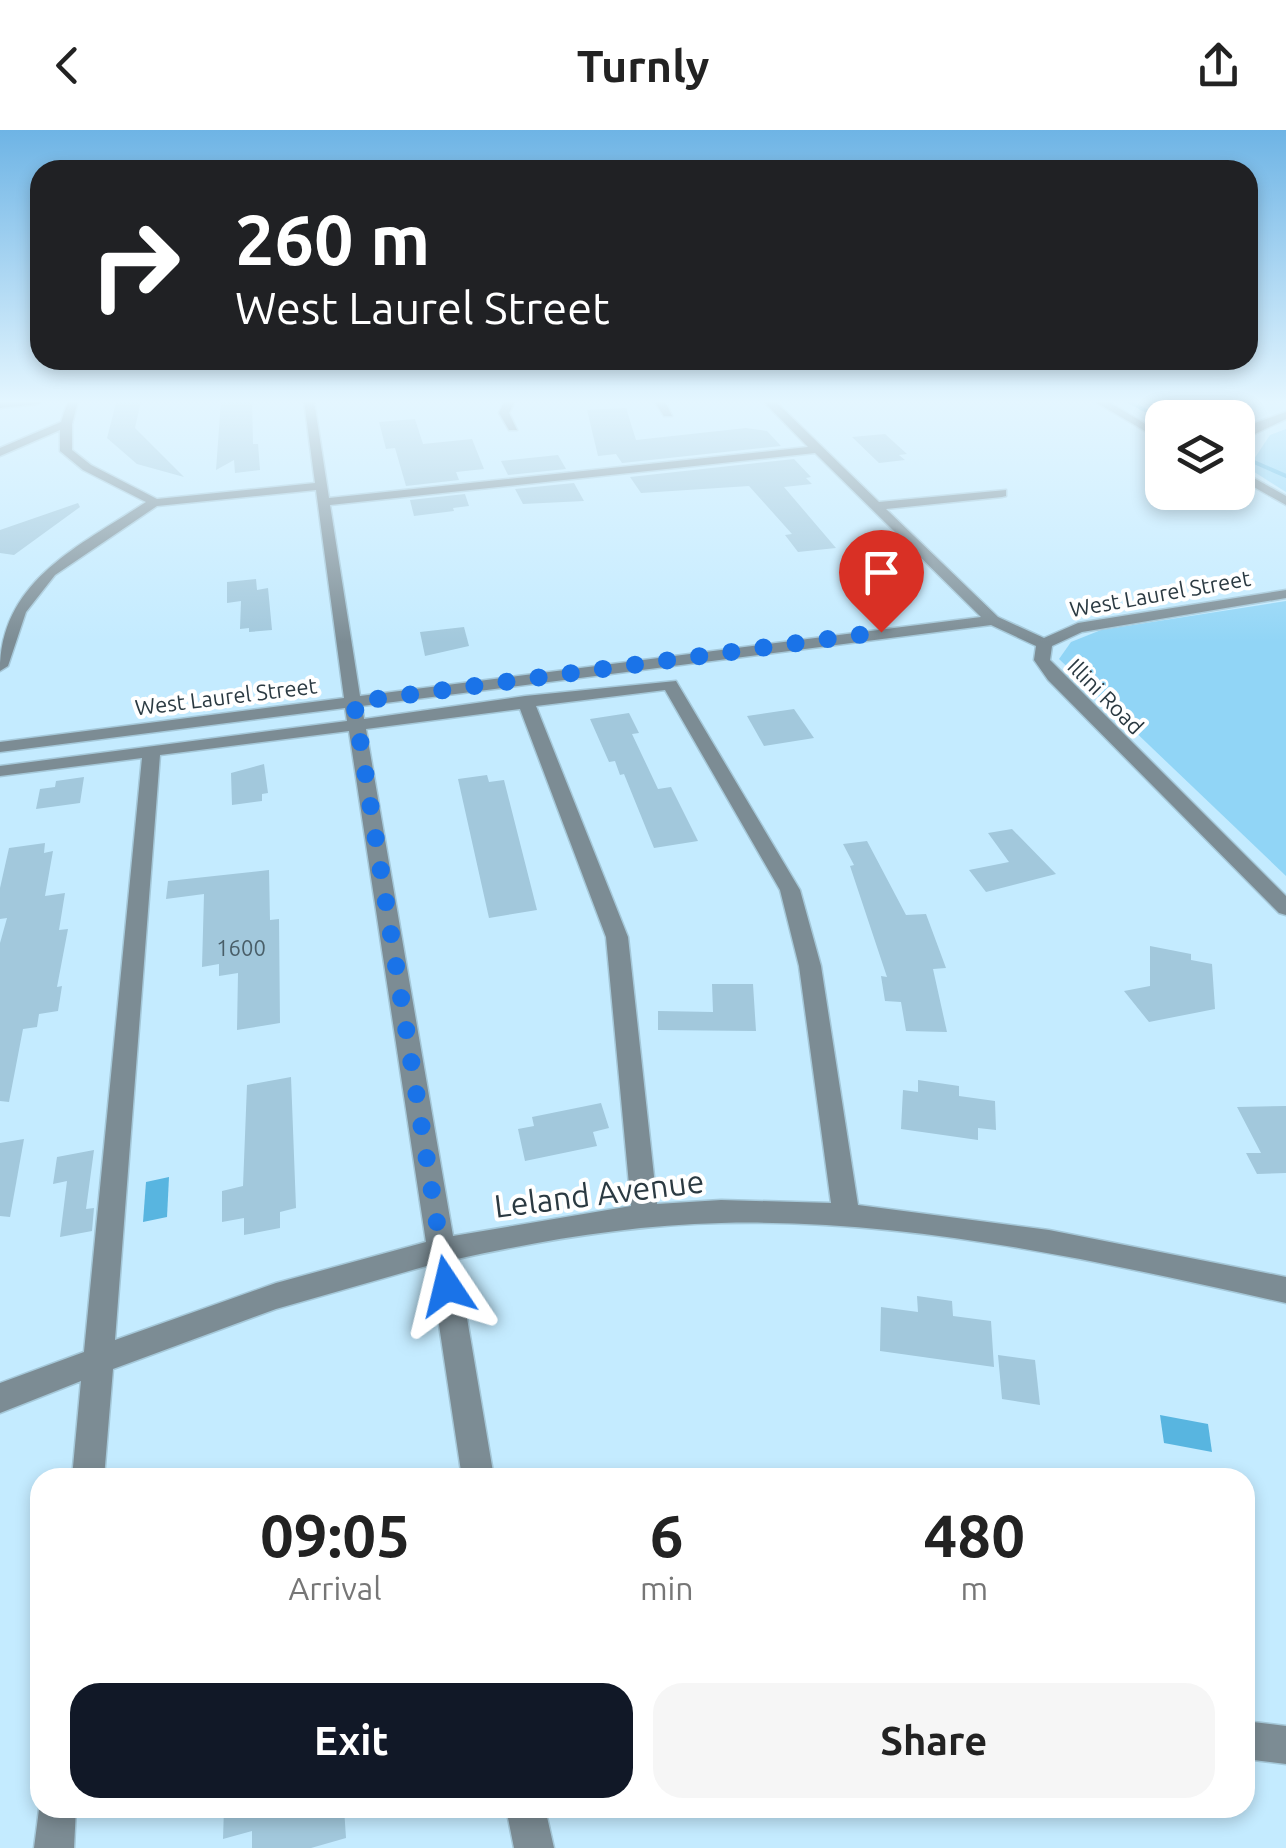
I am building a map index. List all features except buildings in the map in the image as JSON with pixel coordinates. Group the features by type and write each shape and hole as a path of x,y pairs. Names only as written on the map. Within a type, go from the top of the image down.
{"street":[{"path":"115,481 146,493 154,502"},
{"path":"321,481 476,1468"},
{"path":"0,666 19,611 40,582 76,552 138,516 154,502 323,494 464,481"},
{"name":"Illini Road","path":"850,481 993,620 1044,644 1042,660 1047,669 1286,908"},
{"path":"1255,483 1286,501"},
{"path":"875,506 1002,493"},
{"name":"West Laurel Street","path":"1044,644 1078,628 1286,594"},
{"name":"West Laurel Street","path":"0,770 152,750 355,712 993,620"},
{"name":"West Laurel Street","path":"0,747 670,684 790,890 810,966 846,1215"},
{"path":"525,700 617,937 645,1216"},
{"path":"89,1468 152,750"},
{"name":"Leland Avenue","path":"0,1398 276,1296 441,1251 645,1216 751,1212 846,1215 990,1234 1286,1290"},
{"path":"1255,1741 1286,1745"},
{"path":"54,1848 57,1818"},
{"path":"528,1818 534,1848"}],"shaded area":[{"path":"1269,481 1286,481 1286,492"},
{"path":"1286,601 1286,876 1059,659 1071,642 1101,630"},
{"path":"169,1177 167,1217 143,1222 146,1182"},
{"path":"1160,1415 1208,1424 1212,1452 1164,1443"}],"route":[{"path":"447,1286 354,702 881,632"}]}
